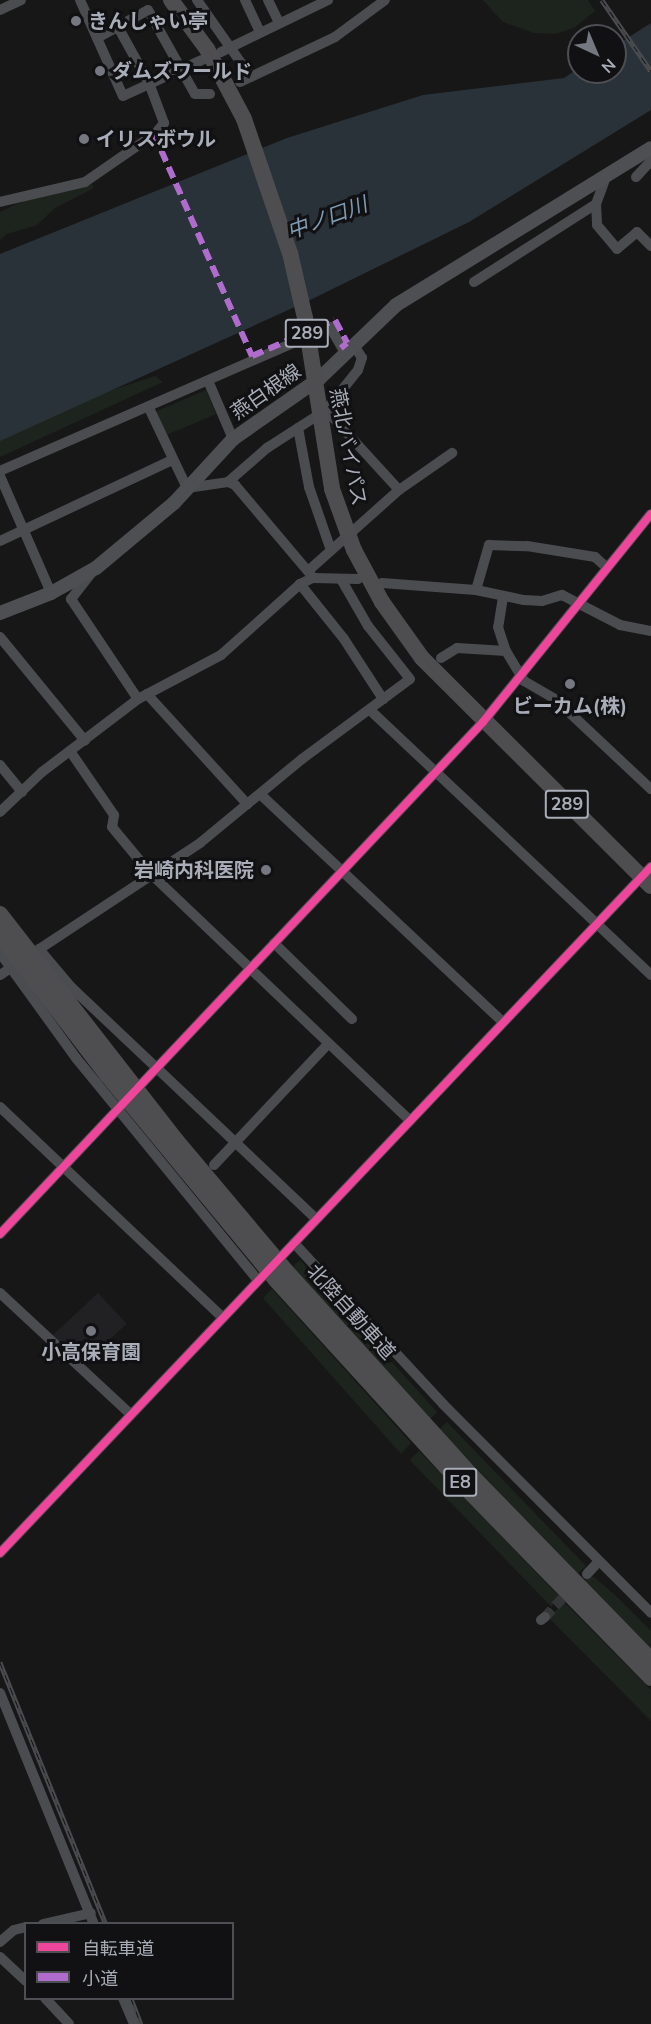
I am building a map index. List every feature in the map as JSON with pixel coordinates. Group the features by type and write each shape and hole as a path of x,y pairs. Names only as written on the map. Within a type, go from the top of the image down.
{"highway":[{"name":"燕北バイパス","path":"171,0 207,50 244,119 290,253 304,318 332,489 354,550 408,641 483,722 648,877"},
{"name":"北陸自動車道","path":"0,914 281,1275 651,1660"},
{"name":"北陸自動車道","path":"0,935 115,1084 460,1482 651,1678"}],"main road":[{"name":"燕白根線","path":"0,614 51,594 96,568 187,488 233,440 350,351 396,305 651,148"}],"street":[{"path":"0,10 21,0"},
{"path":"80,0 123,96 202,60"},
{"path":"197,0 233,46 251,77"},
{"path":"245,0 260,33"},
{"path":"268,0 279,23"},
{"path":"220,52 328,0"},
{"path":"240,82 335,37 385,0"},
{"path":"97,38 148,9 195,94 210,94"},
{"path":"0,205 23,196 85,182 156,133 164,123 149,83 118,27"},
{"path":"636,177 651,161"},
{"path":"607,174 596,204 597,225 617,249 637,232 651,246"},
{"path":"474,282 596,204"},
{"path":"0,471 209,382 330,327 350,351 362,358 358,370 326,410 298,428 228,482 187,488 149,408"},
{"path":"209,382 233,440"},
{"path":"326,410 399,490"},
{"path":"298,428 309,487 331,550"},
{"path":"0,813 70,751 142,696 221,655 300,584 331,550 399,490 452,453"},
{"path":"0,541 172,460"},
{"path":"0,476 51,594"},
{"path":"228,482 235,485 310,574 358,579"},
{"path":"0,1234 483,722 651,514"},
{"path":"476,590 489,544 527,546 595,557 606,567"},
{"path":"96,568 71,599 142,696 247,804"},
{"path":"0,975 200,843 302,759 371,711 410,679 369,626 341,579"},
{"path":"382,583 476,590 503,597 542,601 562,596 620,625 651,631"},
{"path":"300,584 344,639 383,699"},
{"path":"503,597 498,627 506,651 520,675 527,684 555,699 651,789"},
{"path":"0,637 85,741"},
{"path":"441,658 457,648 506,651"},
{"path":"371,711 651,975"},
{"path":"70,751 114,815 112,827 151,874 410,1121"},
{"path":"0,765 22,792"},
{"path":"260,794 503,1022"},
{"path":"0,1553 257,1279 294,1243 596,924 648,877"},
{"path":"274,943 352,1019"},
{"path":"39,949 71,987 316,1219"},
{"path":"0,953 118,1110 257,1279"},
{"path":"214,1165 328,1044"},
{"path":"0,1107 222,1317"},
{"path":"294,1243 443,1404 651,1613"},
{"path":"0,1293 130,1414"},
{"path":"586,1574 598,1562"},
{"path":"0,1693 93,1918 53,1922"},
{"path":"0,1942 14,1930 24,1928"},
{"path":"0,1957 24,1979"},
{"path":"47,2000 69,2024"},
{"path":"124,2000 134,2024"}],"shaded area":[{"path":"483,0 588,0 595,11 579,24 567,24 567,30 555,34 534,33 503,22"},
{"path":"91,183 94,188 55,208 37,225 7,234 0,240 0,212 25,200"},
{"path":"155,376 163,382 0,457 0,436 88,398"},
{"path":"206,390 216,414 165,436 154,412"},
{"path":"300,1260 437,1412 429,1420 292,1267"},
{"path":"272,1289 411,1443 401,1454 263,1298"},
{"name":"小高保育園","path":"98,1293 127,1324 80,1367 51,1337"},
{"path":"447,1422 586,1566 578,1574 439,1430"},
{"path":"419,1451 561,1598 551,1607 410,1460"},
{"path":"588,1577 594,1577 615,1595 651,1631 651,1650 584,1581"},
{"path":"564,1602 651,1690 651,1721 549,1618"}],"water":[{"name":"中ノ口川","path":"651,23 651,110 469,222 308,301 0,441 0,254 287,138 423,95 567,76 567,84 627,84 627,38"}],"tunnel":[{"path":"545,1617 571,1589"}],"railway":[{"path":"602,0 651,71"},
{"path":"0,1662 105,1922"},
{"path":"132,2000 141,2024"}],"marked path":[{"path":"154,134 252,356 335,320 347,343 341,348"}],"cycle path":[{"path":"0,1234 483,722 651,514"},
{"path":"0,1553 651,867"}],"place":[{"name":"きんしゃい亭","path":"76,21"},
{"name":"ダムズワールド","path":"100,71"},
{"name":"イリスボウル","path":"84,139"},
{"name":"ビーカム(株)","path":"570,684"},
{"name":"岩崎内科医院","path":"266,870"},
{"name":"小高保育園","path":"91,1331"}]}
